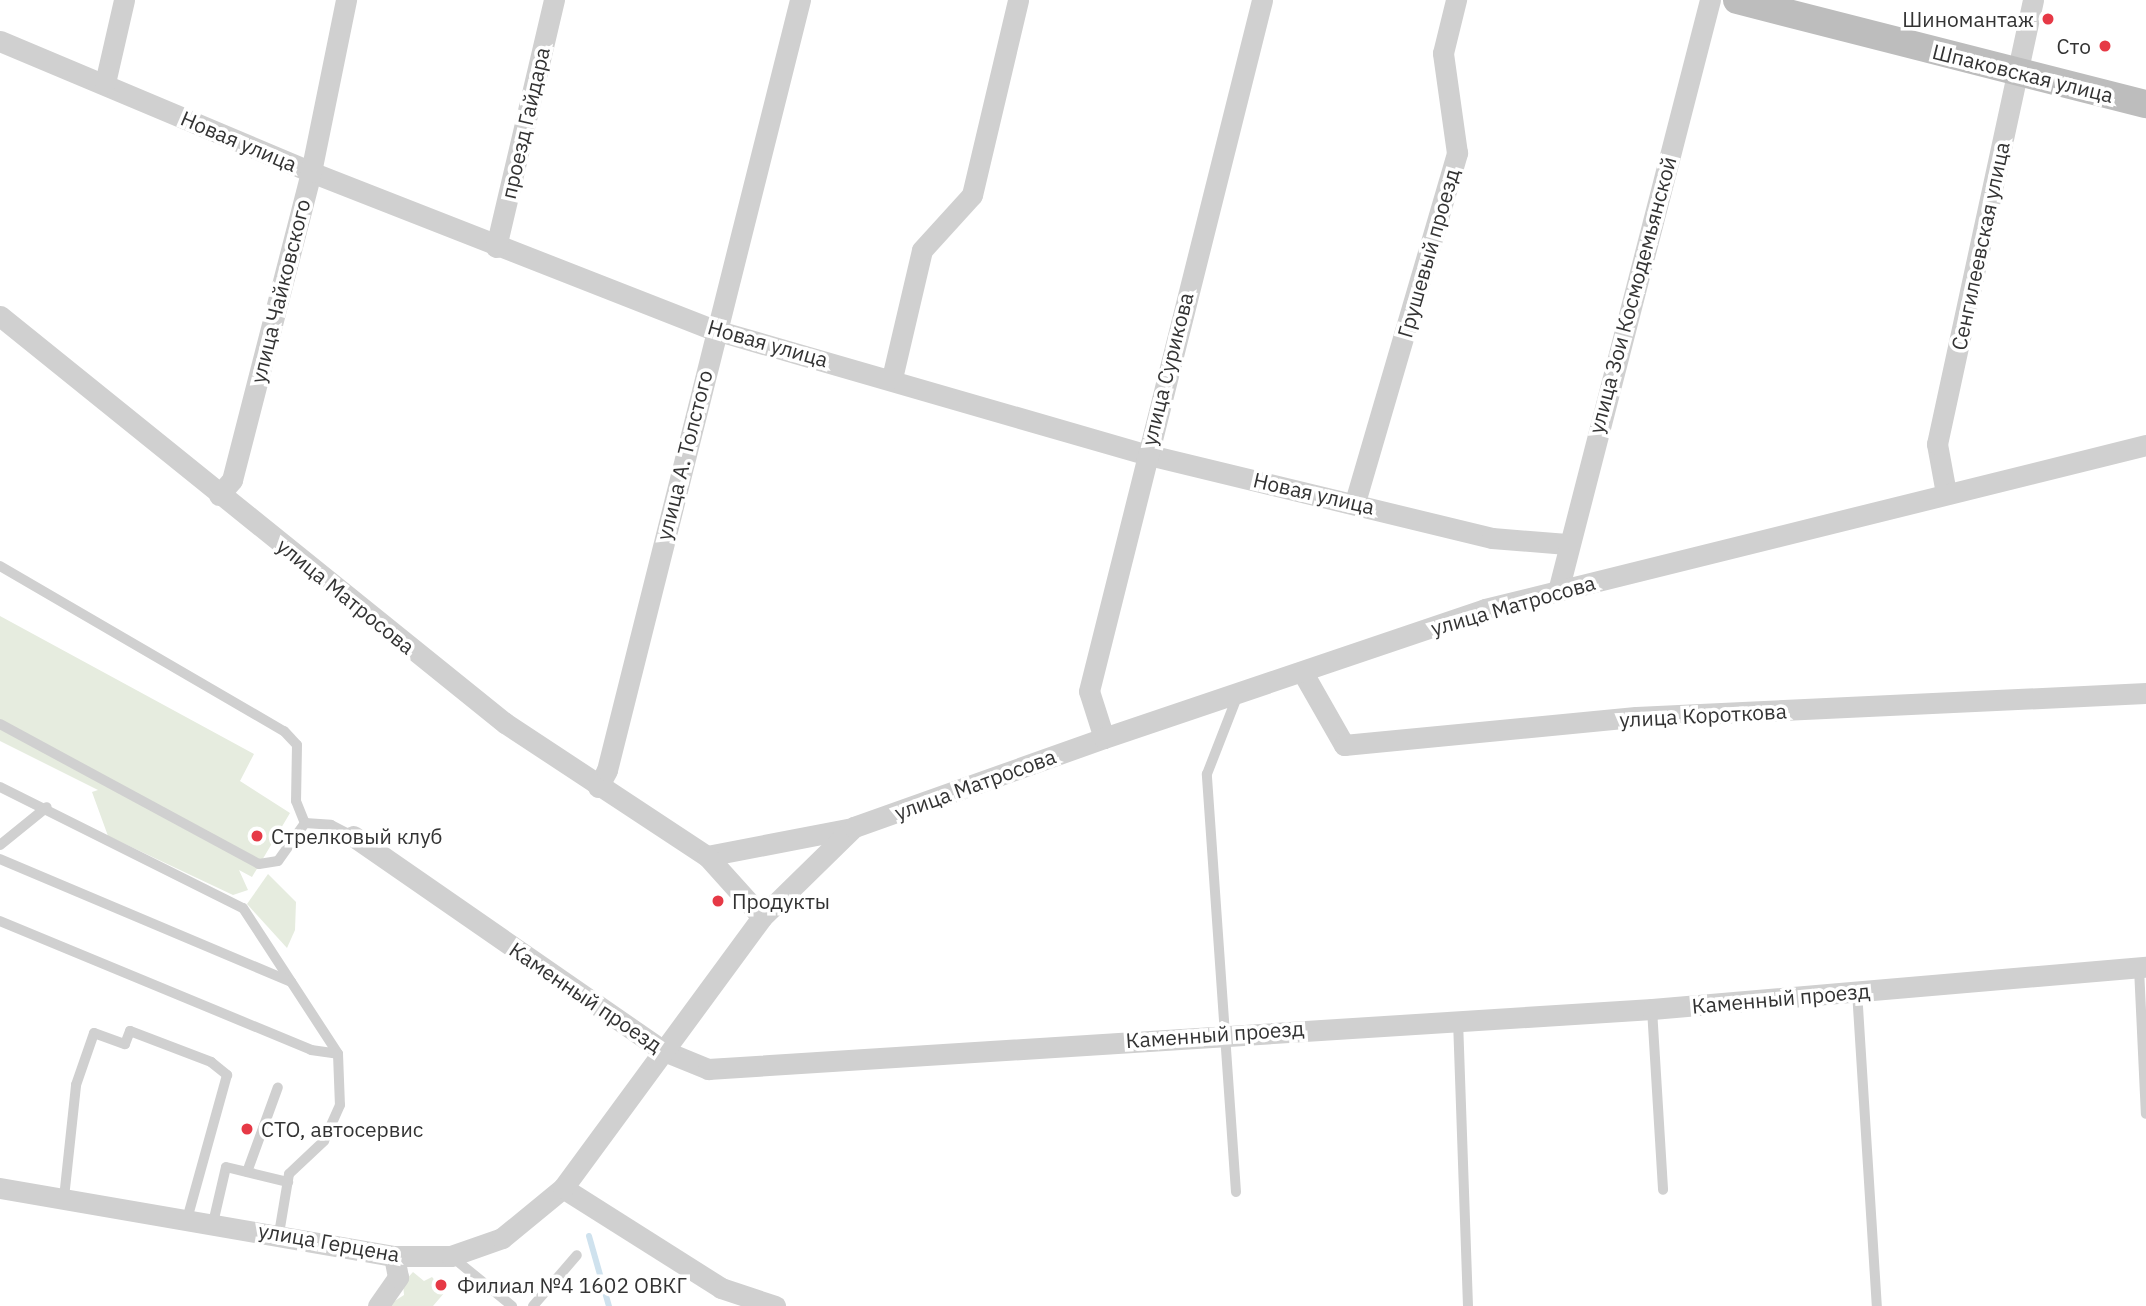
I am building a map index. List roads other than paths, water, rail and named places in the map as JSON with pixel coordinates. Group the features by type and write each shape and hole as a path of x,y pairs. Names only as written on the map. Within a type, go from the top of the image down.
{"main road":[{"name":"Шпаковская улица","path":"1737,0 2146,104"}],"street":[{"path":"105,83 124,0"},
{"name":"улица Чайковского","path":"219,495 232,480 311,172 346,0"},
{"name":"проезд Гайдара","path":"496,247 554,0"},
{"name":"улица А. Толстого","path":"598,787 607,770 715,330 800,0"},
{"path":"892,378 922,250 972,195 1018,0"},
{"name":"улица Сурикова","path":"1104,738 1089,691 1145,454 1262,0"},
{"name":"Грушевый проезд","path":"1356,502 1457,153 1443,53 1456,0"},
{"name":"улица Зои Космодемьянской","path":"1558,591 1567,544 1710,0"},
{"name":"Сенгилеевская улица","path":"1946,493 1937,444 2033,0"},
{"name":"Новая улица","path":"0,41 496,247 715,330 892,378 1145,454 1356,502 1492,538 1567,544"},
{"name":"улица Матросова","path":"0,316 505,723 598,787 707,856 762,917"},
{"name":"улица Матросова","path":"707,856 854,827 1104,738 1237,697 1485,609 2146,444"},
{"name":"улица Короткова","path":"1303,673 1344,745 1636,717 2146,693"},
{"name":"улица Матросова","path":"563,1188 762,917 854,827"},
{"name":"Каменный проезд","path":"353,836 664,1051 708,1069 1225,1032 1652,1009 2142,967"},
{"name":"улица Герцена","path":"0,1188 279,1234 394,1256 451,1256 502,1238 563,1188"},
{"path":"563,1188 721,1288 775,1306"},
{"path":"378,1306 398,1277 394,1256"}],"lane":[{"path":"0,566 284,731 297,745 296,801 305,823"},
{"path":"1236,1192 1207,774 1237,697"},
{"path":"0,724 259,864 278,861 305,823"},
{"path":"0,787 47,807 68,824 243,908 338,1054 340,1105 324,1141 288,1182 279,1234"},
{"path":"0,845 47,807"},
{"path":"305,823 331,825 353,836"},
{"path":"0,859 292,982"},
{"path":"0,920 311,1050 338,1054"},
{"path":"2142,967 2146,1114"},
{"path":"1857,991 1877,1306"},
{"path":"1652,1009 1663,1190"},
{"path":"1458,1020 1468,1306"},
{"path":"64,1198 76,1084 93,1033 125,1044 130,1031 211,1062 227,1075 187,1219"},
{"path":"247,1172 278,1087"},
{"path":"213,1223 226,1167 288,1182"},
{"path":"533,1306 577,1255"},
{"path":"451,1256 512,1306"}],"waterway":[{"path":"589,1236 609,1306"}],"place":[{"name":"Шиномантаж","path":"2048,19"},
{"name":"Сто","path":"2105,46"},
{"name":"Стрелковый клуб","path":"257,836"},
{"name":"Продукты","path":"718,901"},
{"name":"СТО, автосервис","path":"247,1129"},
{"name":"Филиал №4 1602 ОВКГ","path":"441,1285"}]}
